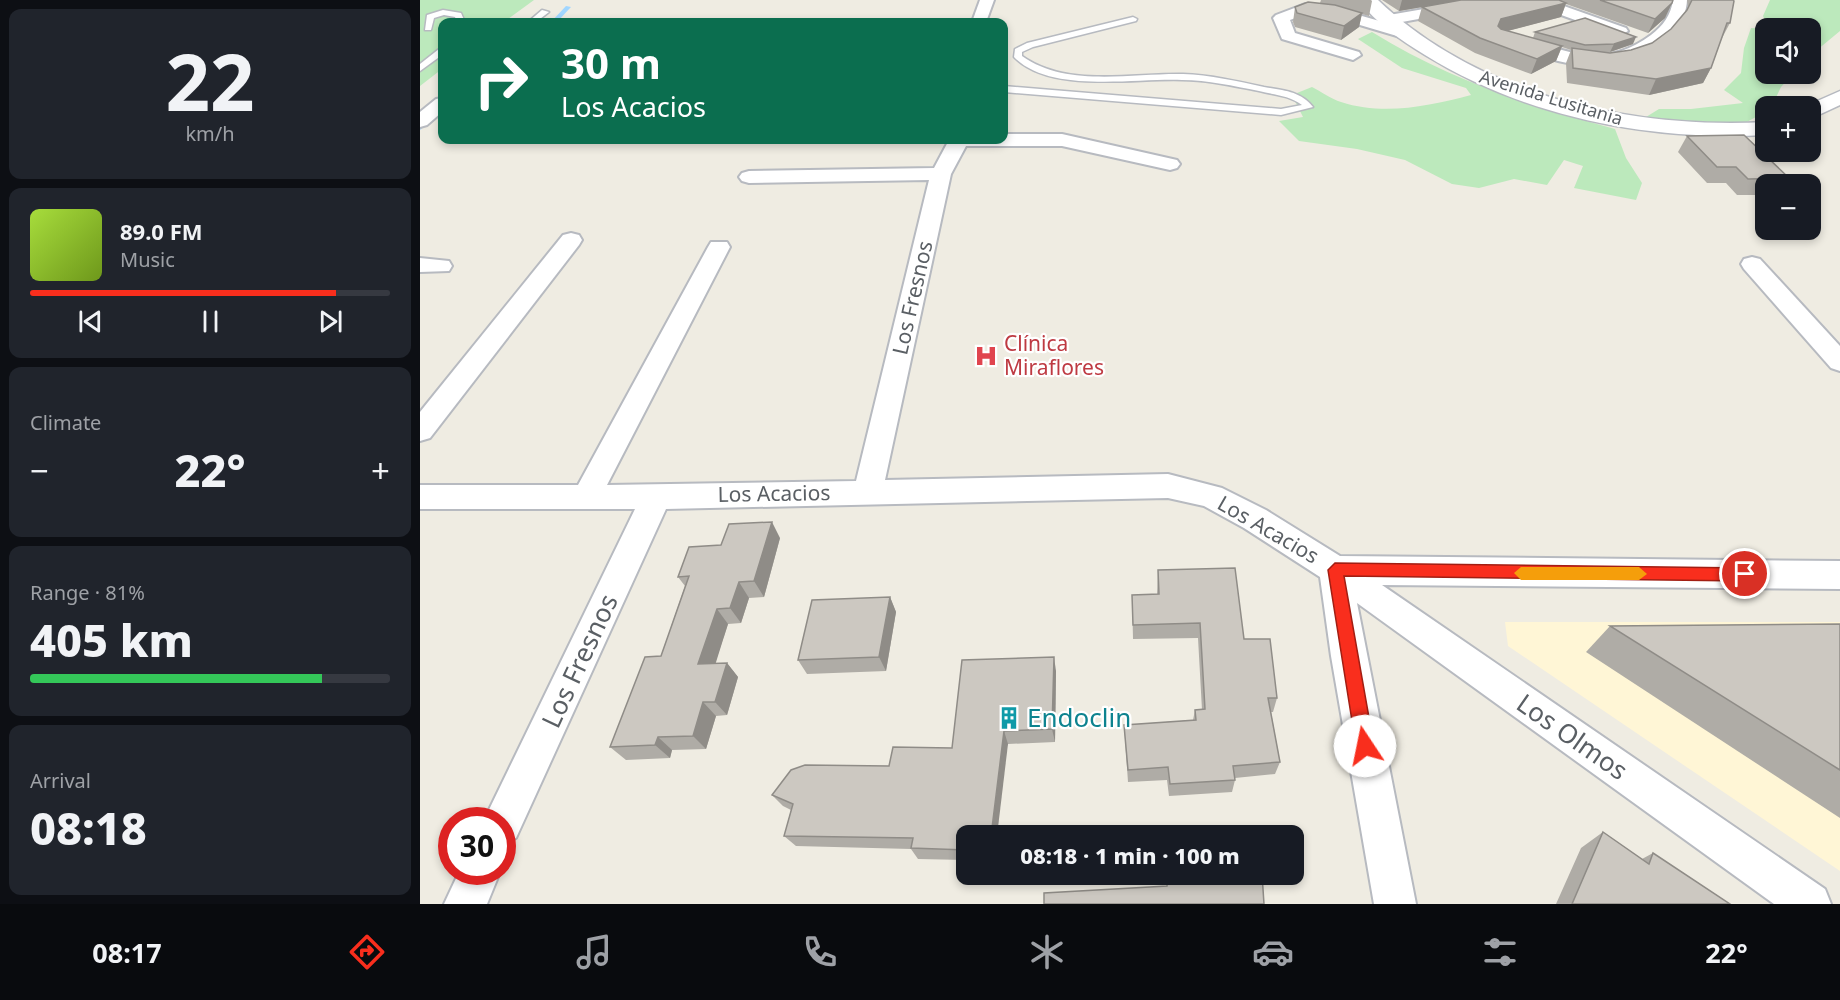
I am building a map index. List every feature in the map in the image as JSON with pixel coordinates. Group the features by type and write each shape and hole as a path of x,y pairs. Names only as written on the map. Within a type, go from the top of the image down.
{"street":[{"path":"980,18 987,0"},
{"name":"Avenida Lusitania","path":"1368,0 1407,34 1463,69 1491,81 1594,114 1665,128 1755,129"},
{"path":"1389,20 1501,0"},
{"path":"1533,0 1653,43"},
{"name":"Avenida Lusitania","path":"1541,31 1510,38 1556,57 1582,61 1622,58 1642,51 1670,27 1680,7 1680,0"},
{"path":"1353,55 1288,36 1281,18 1305,9 1334,13 1407,34"},
{"path":"1562,26 1582,17"},
{"path":"1821,107 1840,97"},
{"path":"420,121 438,105"},
{"path":"1008,140 1062,140 1170,164"},
{"name":"Los Fresnos","path":"868,492 941,174 956,144"},
{"path":"749,177 941,174"},
{"path":"420,431 572,240"},
{"path":"587,496 719,247"},
{"path":"1752,264 1840,362"},
{"path":"1810,327 1840,326"},
{"name":"Los Acacios","path":"420,497 656,497 1168,486 1211,496 1255,519 1335,570 1461,573 1840,574"},
{"name":"Los Fresnos","path":"510,807 656,497"},
{"path":"1335,570 1348,656 1395,904"},
{"name":"Los Olmos","path":"1335,570 1810,904"},
{"path":"465,904 474,885"}],"lane":[{"path":"428,28 430,17 443,12 458,15 459,18"},
{"path":"537,18 545,12"},
{"path":"1008,89 1281,112 1308,106 1301,100 1280,93 1219,80 1184,77 1085,78 1036,69 1018,57 1018,51 1030,45 1133,19"},
{"path":"420,68 438,54"}],"shaded area":[{"path":"1505,622 1840,622 1840,871 1508,646"}],"green space":[{"path":"420,0 534,0 509,18 438,18 438,72 420,86"},
{"path":"1770,0 1840,0 1840,31 1821,47 1821,18 1764,18"},
{"path":"1751,28 1755,28 1755,84 1784,84 1777,96 1755,96 1755,118 1745,123 1698,124 1646,117 1659,109 1691,109 1743,103 1724,90 1741,73 1744,48"},
{"path":"1372,32 1430,64 1490,90 1615,129 1626,158 1642,183 1636,200 1574,188 1583,166 1564,160 1547,185 1514,179 1479,188 1452,184 1405,160 1357,149 1299,141 1279,121 1303,117 1292,95 1312,87 1341,102 1390,109 1423,106 1471,95 1466,88 1402,68 1358,39"}],"building":[{"path":"1461,0 1559,0 1566,3 1501,19 1498,26 1501,29 1562,46 1537,59 1480,38 1422,7"},
{"path":"1600,0 1673,0 1655,19"},
{"path":"1692,0 1734,1 1730,23 1727,23 1711,68 1656,79 1573,68 1572,48 1610,53 1631,50 1652,43 1671,29 1687,10"},
{"path":"1308,2 1335,5 1362,13 1344,26 1297,13 1295,7"},
{"path":"1585,18 1636,37 1614,44 1585,45 1535,32"},
{"path":"1744,135 1755,146 1755,162 1772,162 1785,174 1755,174 1755,179 1748,179 1736,167 1717,167 1687,136"},
{"path":"772,522 754,581 739,582 730,608 717,609 698,664 727,663 715,702 703,702 693,736 658,737 655,745 610,747 645,657 661,656 689,576 678,577 689,547 721,545 729,524"},
{"path":"1235,568 1244,639 1270,639 1277,698 1268,698 1280,762 1233,766 1235,780 1170,784 1168,767 1128,770 1124,725 1196,720 1195,710 1205,709 1200,623 1133,625 1132,595 1159,594 1158,570"},
{"path":"890,597 879,657 798,660 812,600"},
{"path":"1840,624 1840,770 1610,626"},
{"path":"1054,657 1052,729 1004,731 992,825 956,825 956,850 911,848 913,838 784,836 793,804 772,795 791,770 805,765 889,766 893,747 952,748 962,660"},
{"path":"1603,832 1649,864 1653,853 1730,904 1572,904"},
{"path":"1263,885 1264,904 1044,904 1044,893 1167,886"}],"waterway":[{"path":"558,18 568,7"},
{"path":"420,128 438,113"}],"slow traffic":[{"path":"1521,573 1639,574"}],"place":[{"name":"Clínica Miraflores","path":"986,356"},
{"name":"Endoclin","path":"1009,718"}],"route":[{"path":"1365,746 1335,570 1745,574"}]}
